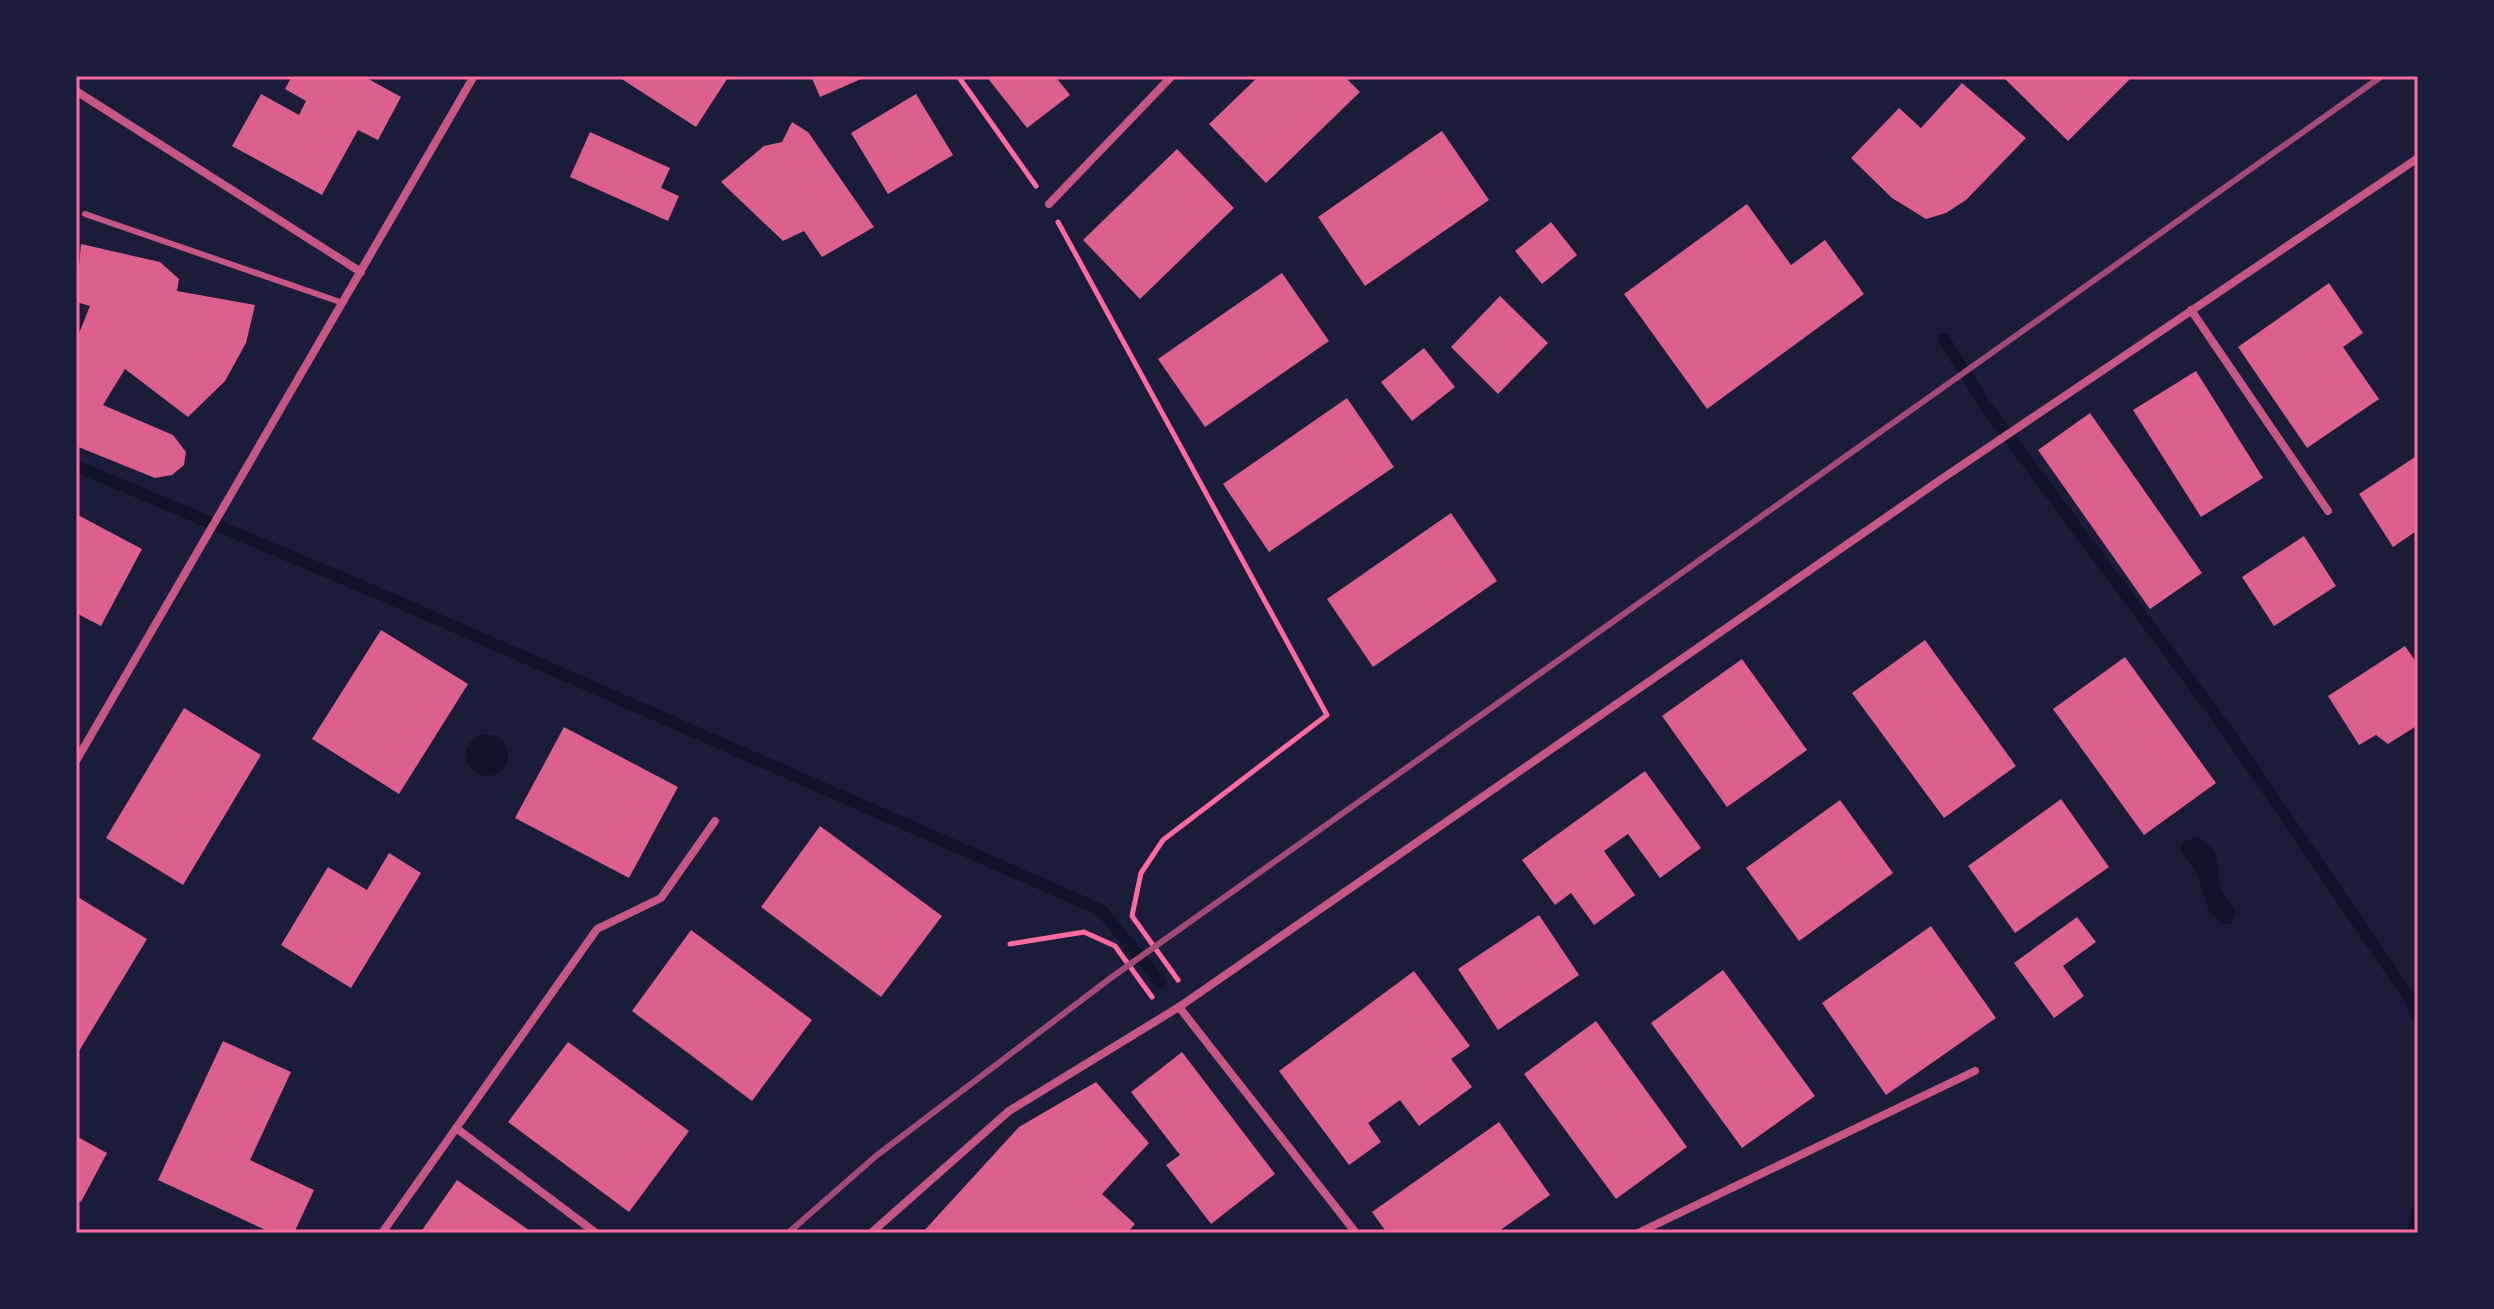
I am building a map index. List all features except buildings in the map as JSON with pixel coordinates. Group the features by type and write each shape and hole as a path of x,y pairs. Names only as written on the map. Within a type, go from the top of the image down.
{"street":[{"path":"76,761 474,76"},
{"path":"1049,204 1172,76"},
{"path":"76,91 361,272"},
{"path":"871,1233 1009,1111 1179,1007 1986,449 2418,158"},
{"path":"2191,310 2328,511"},
{"path":"382,1233 597,929 661,898 715,821"},
{"path":"1179,1007 1356,1233"},
{"path":"1638,1233 1975,1071"},
{"path":"456,1128 596,1233"}],"lane":[{"path":"85,214 343,303"}],"path":[{"path":"958,76 1049,204 1327,715 1163,840 1141,873 1132,916 1191,998"},
{"path":"1010,944 1084,932 1115,946 1165,1014"}],"shaded area":[{"path":"487,734 502,740 508,755 502,770 487,776 472,770 466,755 472,740"},
{"path":"2198,837 2216,857 2221,887 2236,913 2232,923 2224,924 2209,912 2197,874 2180,850 2183,842"}],"waterway":[{"path":"1944,339 1983,402 2226,729 2409,997 2418,1017"},
{"path":"76,466 380,594 1101,910 1160,982"},
{"path":"2413,1233 2418,1210"}],"railway":[{"path":"788,1233 876,1156 1112,977 2382,76"}]}
